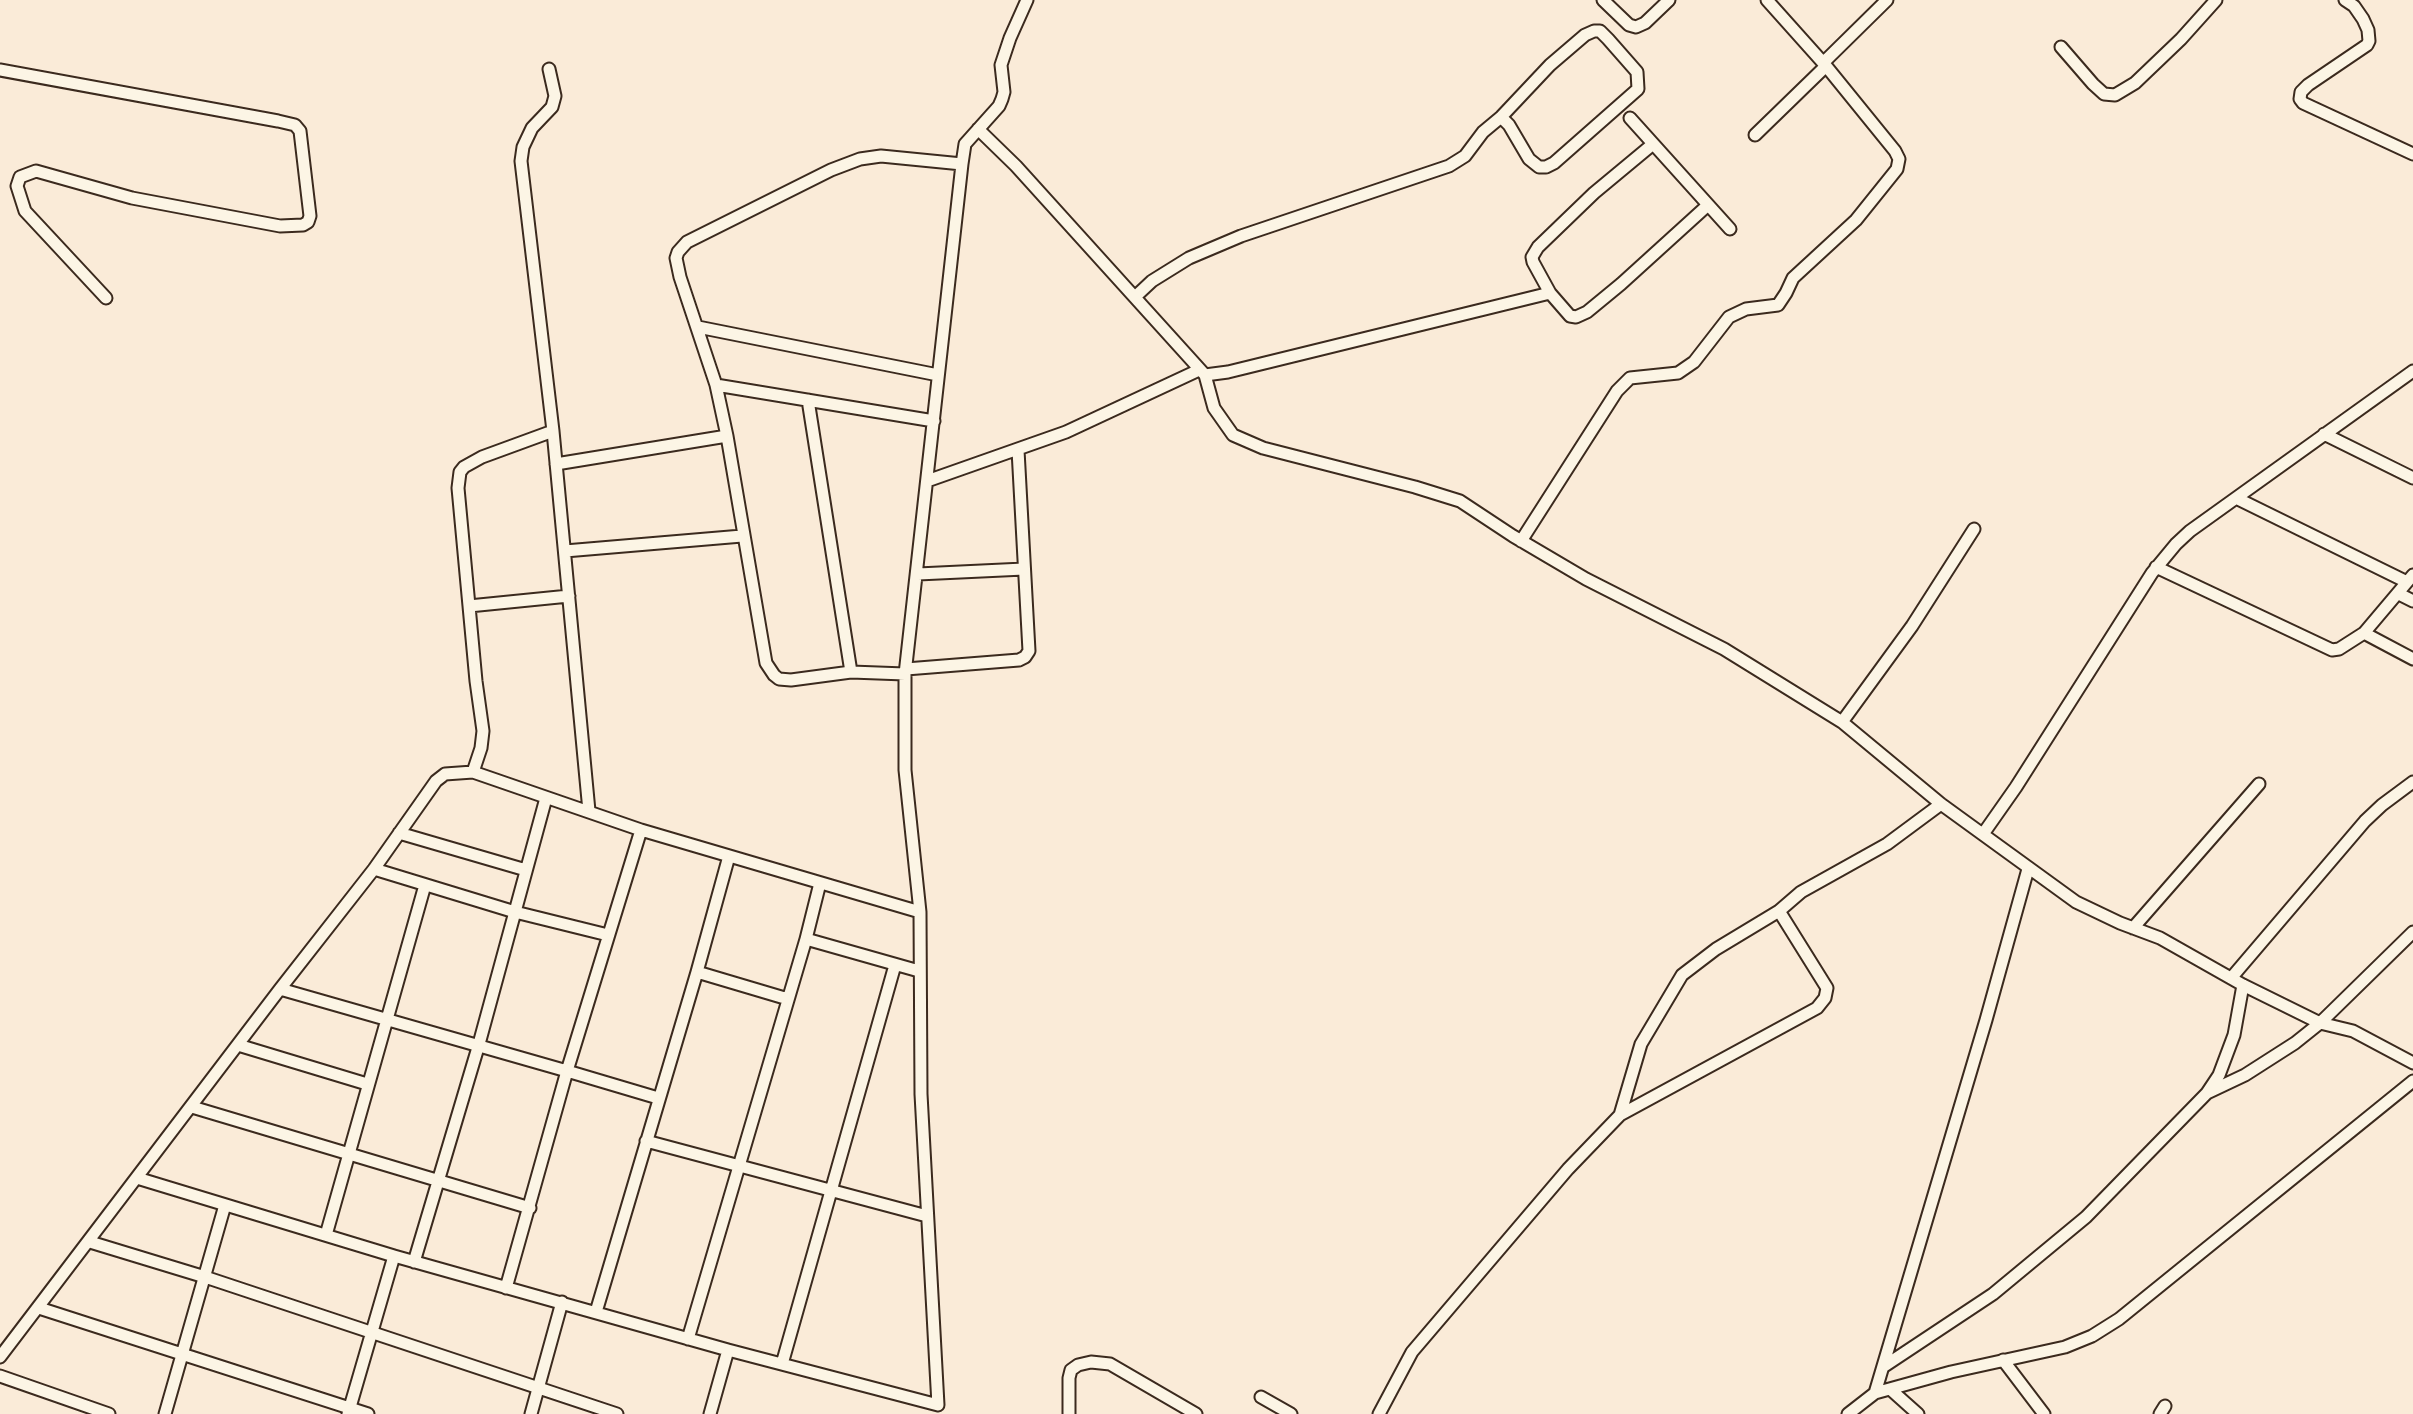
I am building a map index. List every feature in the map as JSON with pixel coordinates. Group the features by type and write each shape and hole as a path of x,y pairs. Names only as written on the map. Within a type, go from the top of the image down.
{"street":[{"path":"137,1178 414,1262 939,1409 921,1094 918,971 920,912 905,770 906,671 965,144 999,106 1004,92 1001,66 1010,38 1027,0"},
{"path":"1603,0 1629,25 1636,27 1645,23 1669,0"},
{"path":"1521,541 1617,391 1630,378 1678,373 1694,362 1728,317 1746,309 1778,305 1793,278 1856,220 1897,169 1899,159 1895,151 1825,64 1767,0"},
{"path":"1755,135 1886,0"},
{"path":"2062,47 2093,84 2104,94 2115,95 2136,83 2181,39 2216,0"},
{"path":"2345,0 2354,6 2363,19 2368,30 2369,41 2367,45 2308,84 2301,92 2300,99 2303,103 2413,154"},
{"path":"1136,296 1152,282 1189,258 1241,236 1449,166 1465,156 1483,132 1501,117 1550,65 1585,35 1594,31 1600,31 1637,72 1638,88 1546,168 1539,167 1529,159 1509,125 1501,117"},
{"path":"549,69 555,96 552,107 532,128 522,147 521,161 553,431 589,811"},
{"path":"0,70 278,121 295,125 300,131 310,216 308,222 303,225 280,226 132,198 36,171 20,177 18,192 25,211 106,298"},
{"path":"1630,118 1730,229"},
{"path":"978,129 1016,166 1136,296 1202,372 1214,408 1233,435 1263,448 1415,487 1460,501 1521,541 1586,579 1724,649 1842,722 1942,804 2076,902 2160,938 2243,985 2320,1023 2353,1031 2413,1063"},
{"path":"1653,144 1594,193 1538,247 1532,257 1550,293 1570,316 1576,317 1587,312 1621,284 1708,205"},
{"path":"962,164 881,156 860,159 831,170 687,242 678,252 676,258 680,277 716,385 727,436 742,536 766,663 774,676 779,679 791,680 851,672 906,671 1024,658 1029,651 1018,450"},
{"path":"927,481 1066,432 1202,372 1228,372 1550,293"},
{"path":"698,327 938,375"},
{"path":"1983,834 2026,772 2156,567 2190,531 2413,371"},
{"path":"716,385 934,421"},
{"path":"808,400 851,672"},
{"path":"472,772 481,748 483,731 458,488 460,472 464,467 482,457 553,431"},
{"path":"2324,434 2413,478"},
{"path":"556,464 727,436"},
{"path":"2156,567 2328,649 2339,649 2364,633 2399,594 2410,578 2236,498"},
{"path":"1842,722 1912,626 1974,529"},
{"path":"565,551 742,536"},
{"path":"918,574 1024,569"},
{"path":"2399,594 2413,601"},
{"path":"469,606 569,596"},
{"path":"2364,633 2413,658"},
{"path":"0,1357 90,1242 280,989 374,870 436,781 445,774 472,772 642,830 920,912"},
{"path":"2232,978 2365,822 2382,805 2413,782"},
{"path":"2133,928 2259,784"},
{"path":"414,1262 440,1181 479,1044 546,798"},
{"path":"1620,1115 1641,1044 1682,975 1716,949 1779,911 1801,892 1887,844 1942,804"},
{"path":"506,1288 530,1208 567,1070 642,830"},
{"path":"399,834 526,870"},
{"path":"596,1312 658,1098 698,972 729,856"},
{"path":"1875,1393 1984,1030 2028,868"},
{"path":"374,870 514,912 608,936"},
{"path":"688,1339 806,939 820,883"},
{"path":"326,1235 347,1154 425,886"},
{"path":"1379,1414 1412,1352 1568,1169 1620,1115 1817,1008 1826,998 1827,988 1779,911"},
{"path":"2207,1093 2245,1075 2294,1043 2320,1023 2413,932"},
{"path":"806,939 918,971"},
{"path":"782,1364 895,965"},
{"path":"698,972 788,999"},
{"path":"1882,1367 1993,1294 2086,1217 2207,1093 2219,1075 2234,1035 2243,985"},
{"path":"280,989 479,1044 658,1098"},
{"path":"238,1045 367,1084"},
{"path":"1848,1414 1875,1393 1951,1372 2065,1347 2092,1336 2119,1319 2413,1081"},
{"path":"192,1107 530,1208"},
{"path":"646,1141 927,1216"},
{"path":"165,1414 225,1205"},
{"path":"90,1242 205,1277 617,1414"},
{"path":"349,1411 394,1256"},
{"path":"531,1414 562,1302"},
{"path":"39,1308 183,1354 349,1411 368,1414"},
{"path":"710,1414 728,1350"},
{"path":"2004,1360 2044,1414"},
{"path":"1070,1414 1069,1378 1071,1370 1078,1365 1091,1362 1110,1364 1196,1414"},
{"path":"0,1376 109,1414"},
{"path":"1890,1390 1918,1414"},
{"path":"1260,1397 1291,1414"}]}
